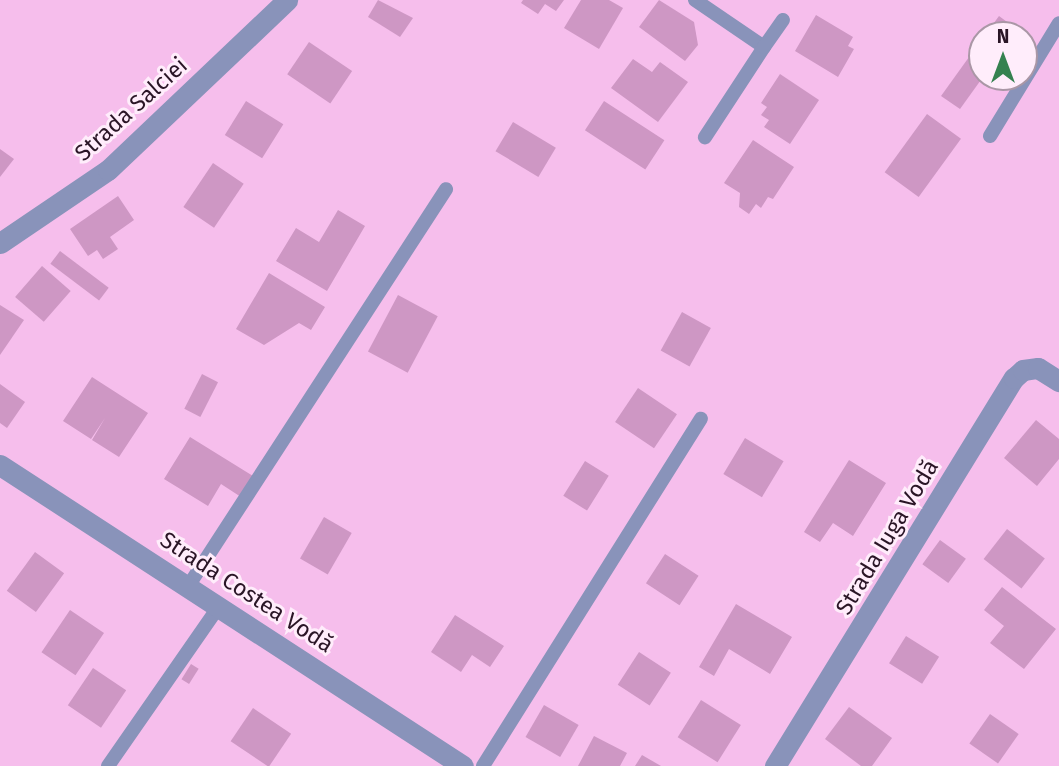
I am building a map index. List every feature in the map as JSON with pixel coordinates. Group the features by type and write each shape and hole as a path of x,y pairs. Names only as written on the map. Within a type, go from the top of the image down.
{"street":[{"name":"Strada Salciei","path":"0,243 108,170 286,0"},
{"name":"Strada Iuga Vodă","path":"775,766 1014,378 1023,370 1038,368 1059,381"},
{"name":"Strada Costea Vodă","path":"0,465 220,605 463,766"}],"lane":[{"path":"695,0 764,47"},
{"path":"705,137 783,20"},
{"path":"990,136 1059,23"},
{"path":"189,585 446,189"},
{"path":"483,766 701,419"},
{"path":"108,766 220,605"}],"building":[{"path":"378,0 413,18 400,37 368,17"},
{"path":"523,0 564,0 556,11 545,4 538,14 521,3"},
{"path":"581,0 609,0 623,8 599,49 564,28"},
{"path":"659,0 694,22 698,45 685,61 639,27"},
{"path":"816,15 853,37 848,46 854,49 838,77 795,51"},
{"path":"309,42 352,71 330,103 287,74"},
{"path":"968,58 968,91 973,91 960,109 941,96"},
{"path":"633,59 652,72 660,62 688,82 658,122 611,88"},
{"path":"780,74 819,100 790,144 764,127 769,120 761,115 767,107 761,103"},
{"path":"246,101 283,124 262,158 225,135"},
{"path":"604,101 664,140 645,170 585,130"},
{"path":"927,114 961,139 919,197 885,172"},
{"path":"513,122 556,148 538,177 495,151"},
{"path":"753,140 794,167 773,199 768,197 761,208 756,204 749,214 739,207 740,193 724,183"},
{"path":"0,149 14,159 0,177"},
{"path":"213,163 244,184 214,228 183,207"},
{"path":"118,196 134,220 110,237 118,249 103,259 97,250 88,256 70,229"},
{"path":"338,210 365,226 327,291 276,261 296,228 319,242"},
{"path":"60,251 109,288 99,300 50,264"},
{"path":"42,266 71,291 44,322 15,297"},
{"path":"269,273 325,307 311,330 299,323 264,345 236,329"},
{"path":"398,295 438,316 408,373 368,352"},
{"path":"0,305 24,320 0,355"},
{"path":"682,312 711,328 690,366 661,350"},
{"path":"202,374 218,382 200,417 184,409"},
{"path":"92,377 148,413 119,457 92,440 105,418 91,439 63,421"},
{"path":"0,384 25,402 7,428 0,423"},
{"path":"638,388 677,414 654,448 615,422"},
{"path":"1036,420 1059,439 1059,459 1037,486 1004,458"},
{"path":"190,437 253,476 241,497 221,484 208,506 164,479"},
{"path":"745,438 784,461 762,497 723,474"},
{"path":"849,460 886,483 853,536 833,523 820,542 804,532"},
{"path":"585,461 609,476 587,511 563,496"},
{"path":"324,517 352,533 328,575 300,559"},
{"path":"1007,529 1045,559 1021,588 984,559"},
{"path":"940,540 966,559 948,583 922,564"},
{"path":"35,552 64,573 36,612 7,591"},
{"path":"665,554 699,576 679,605 646,583"},
{"path":"1002,587 1056,629 1024,669 990,643 1004,626 984,610"},
{"path":"736,604 792,637 770,674 729,649 714,676 699,667"},
{"path":"70,610 104,633 75,675 41,652"},
{"path":"455,615 504,646 490,667 472,655 461,672 431,652"},
{"path":"906,636 939,657 922,684 889,663"},
{"path":"639,652 671,673 650,705 618,685"},
{"path":"191,664 199,669 189,684 181,679"},
{"path":"93,668 126,690 101,728 68,705"},
{"path":"701,700 741,725 718,762 678,737"},
{"path":"544,705 579,725 560,757 526,737"},
{"path":"849,707 892,738 872,766 861,766 825,739"},
{"path":"253,708 291,734 269,766 231,741"},
{"path":"990,714 1019,734 998,764 969,743"},
{"path":"594,736 627,753 620,766 578,766"},
{"path":"642,755 661,766 635,766"}]}
